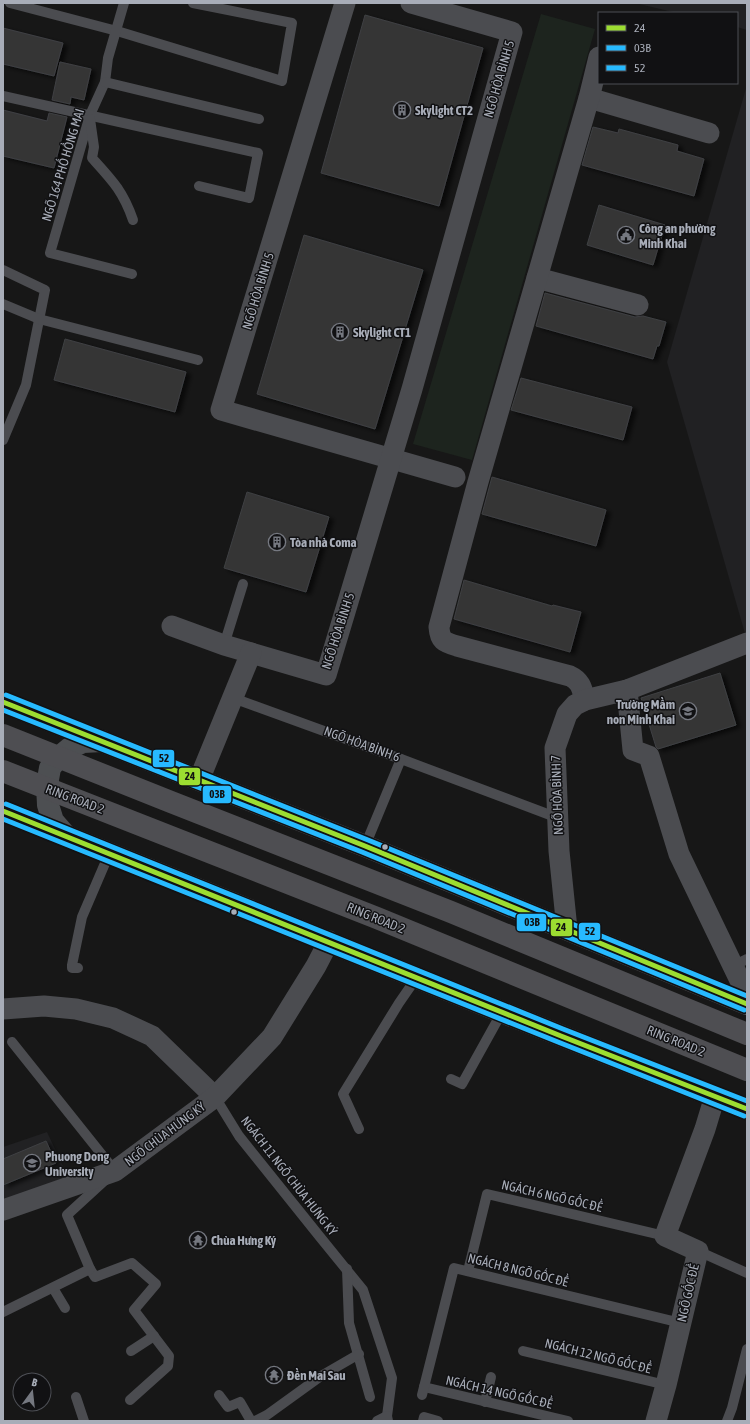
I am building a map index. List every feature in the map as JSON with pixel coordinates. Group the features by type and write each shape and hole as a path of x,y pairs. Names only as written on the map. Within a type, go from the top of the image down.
{"highway":[{"path":"3,735 451,912 747,1034"},
{"name":"RING ROAD 2","path":"3,771 377,918 747,1070"}],"main road":[{"path":"3,702 365,846 747,1004"},
{"path":"66,836 53,821 48,805 47,785 50,768 58,758 70,748 83,742 102,741"},
{"path":"3,811 747,1109"}],"street":[{"name":"NGÕ HÒA BÌNH 5","path":"345,3 221,410 455,477"},
{"name":"NGÕ HÒA BÌNH 5","path":"172,626 224,645 326,675 391,459 512,32 411,3"},
{"path":"585,700 582,686 577,679 444,642 440,636 439,627 589,98 598,61"},
{"path":"589,98 709,133"},
{"path":"537,278 638,305"},
{"name":"NGÕ HÒA BÌNH 7","path":"567,929 559,851 556,748 567,714 575,705 585,700 627,690 747,643"},
{"path":"199,780 251,653"},
{"path":"627,690 633,750 649,756 679,854 740,962 747,995"},
{"name":"NGÕ CHÙA HƯNG KÝ","path":"3,1210 114,1171 215,1096 272,1037 316,966 329,941"},
{"name":"NGÕ CHÙA HƯNG KÝ","path":"3,1009 44,1006 76,1009 113,1018 152,1036 215,1096"},
{"path":"665,1236 705,1129 715,1096"},
{"name":"NGÕ GỐC ĐỀ","path":"656,1421 666,1386 698,1251 665,1236"}],"lane":[{"path":"10,3 117,31 282,81 292,23 193,3"},
{"name":"NGÕ 164 PHỐ HỒNG MAI","path":"124,3 108,58 105,82 90,115 50,253 132,274"},
{"path":"105,82 259,120"},
{"path":"3,96 258,154 249,198 198,186"},
{"path":"90,115 94,148 92,158 116,183 127,203 133,220"},
{"path":"3,270 45,290 26,385 3,440"},
{"path":"3,304 39,319 198,360"},
{"path":"224,645 243,584"},
{"name":"NGÕ HÒA BÌNH 6","path":"233,698 401,758 558,818"},
{"path":"365,846 401,758"},
{"path":"78,968 72,968 72,965 79,934 79,927 109,854"},
{"path":"359,1129 343,1094 398,1003 417,977"},
{"path":"451,1080 462,1084 502,1012"},
{"path":"12,1042 114,1171"},
{"name":"NGÁCH 11 NGÕ CHÙA HƯNG KÝ","path":"215,1096 239,1136 363,1290 392,1378 387,1419"},
{"name":"NGÕ CHÙA HƯNG KÝ","path":"90,1270 68,1215 114,1171"},
{"name":"NGÁCH 6 NGÕ GỐC ĐỀ","path":"468,1271 486,1194 665,1236"},
{"path":"698,1251 747,1273"},
{"path":"3,1312 90,1270 95,1277 132,1263 156,1284 134,1310 169,1356 168,1366 130,1400"},
{"path":"346,1268 349,1323 370,1397"},
{"name":"NGÁCH 8 NGÕ GỐC ĐỀ","path":"423,1391 454,1268 681,1323"},
{"path":"53,1288 65,1308"},
{"path":"131,1351 154,1336"},
{"path":"727,1421 732,1408 747,1349"},
{"name":"NGÁCH 12 NGÕ GỐC ĐỀ","path":"523,1351 666,1386"},
{"path":"255,1421 267,1415 321,1376 359,1354"},
{"path":"485,1402 491,1377"},
{"name":"NGÁCH 14 NGÕ GỐC ĐỀ","path":"423,1391 485,1402 568,1421"},
{"path":"219,1395 228,1407 240,1402 251,1421"},
{"path":"76,1397 84,1421"},
{"path":"423,1421 424,1418 438,1421"},
{"path":"377,1421 387,1419"}],"shaded area":[{"path":"635,3 747,3 747,30 738,27 738,12 673,12"},
{"path":"541,14 595,29 472,460 413,444"},
{"path":"747,85 747,636 746,637 667,362"},
{"name":"Phuong Dong University","path":"47,1132 69,1179 3,1201 3,1147"}],"building":[{"name":"Skylight CT2","path":"365,15 483,48 439,206 321,173"},
{"path":"3,28 63,43 54,76 3,64"},
{"path":"60,62 91,69 84,100 71,97 70,104 52,100"},
{"path":"3,110 47,121 49,113 67,117 54,168 3,156"},
{"path":"593,127 618,133 619,129 678,145 677,151 704,159 694,196 582,165"},
{"name":"Công an phường Minh Khai","path":"599,205 665,225 653,265 587,245"},
{"name":"Skylight CT1","path":"304,235 423,270 375,429 257,394"},
{"path":"545,293 635,317 643,316 666,322 659,346 657,346 653,359 536,326"},
{"path":"65,339 186,372 175,412 54,380"},
{"path":"521,378 632,407 623,440 511,410"},
{"path":"492,477 606,510 596,546 482,514"},
{"name":"Tòa nhà Coma","path":"247,492 329,517 306,592 224,568"},
{"path":"464,580 552,606 581,612 570,652 454,619"},
{"name":"Trường Mầm non Minh Khai","path":"720,673 736,725 658,749 656,747 641,698"},
{"path":"46,1141 56,1163 3,1185 3,1159"}],"transit line":[{"name":"52","path":"6,695 368,840 747,996"},
{"name":"24","path":"3,702 365,846 747,1004"},
{"name":"03B","path":"3,710 362,852 744,1010"},
{"name":"52","path":"6,804 563,1029 747,1101"},
{"name":"24","path":"3,811 561,1036 747,1109"},
{"name":"03B","path":"3,819 744,1116"}],"place":[{"name":"Skylight CT2","path":"402,110"},
{"name":"Công an phường Minh Khai","path":"626,235"},
{"name":"Skylight CT1","path":"340,332"},
{"name":"Tòa nhà Coma","path":"277,542"},
{"name":"Trường Mầm non Minh Khai","path":"688,711"},
{"name":"Phuong Dong University","path":"32,1163"},
{"name":"Chùa Hưng Ký","path":"198,1240"},
{"name":"Đền Mai Sau","path":"274,1375"}]}
